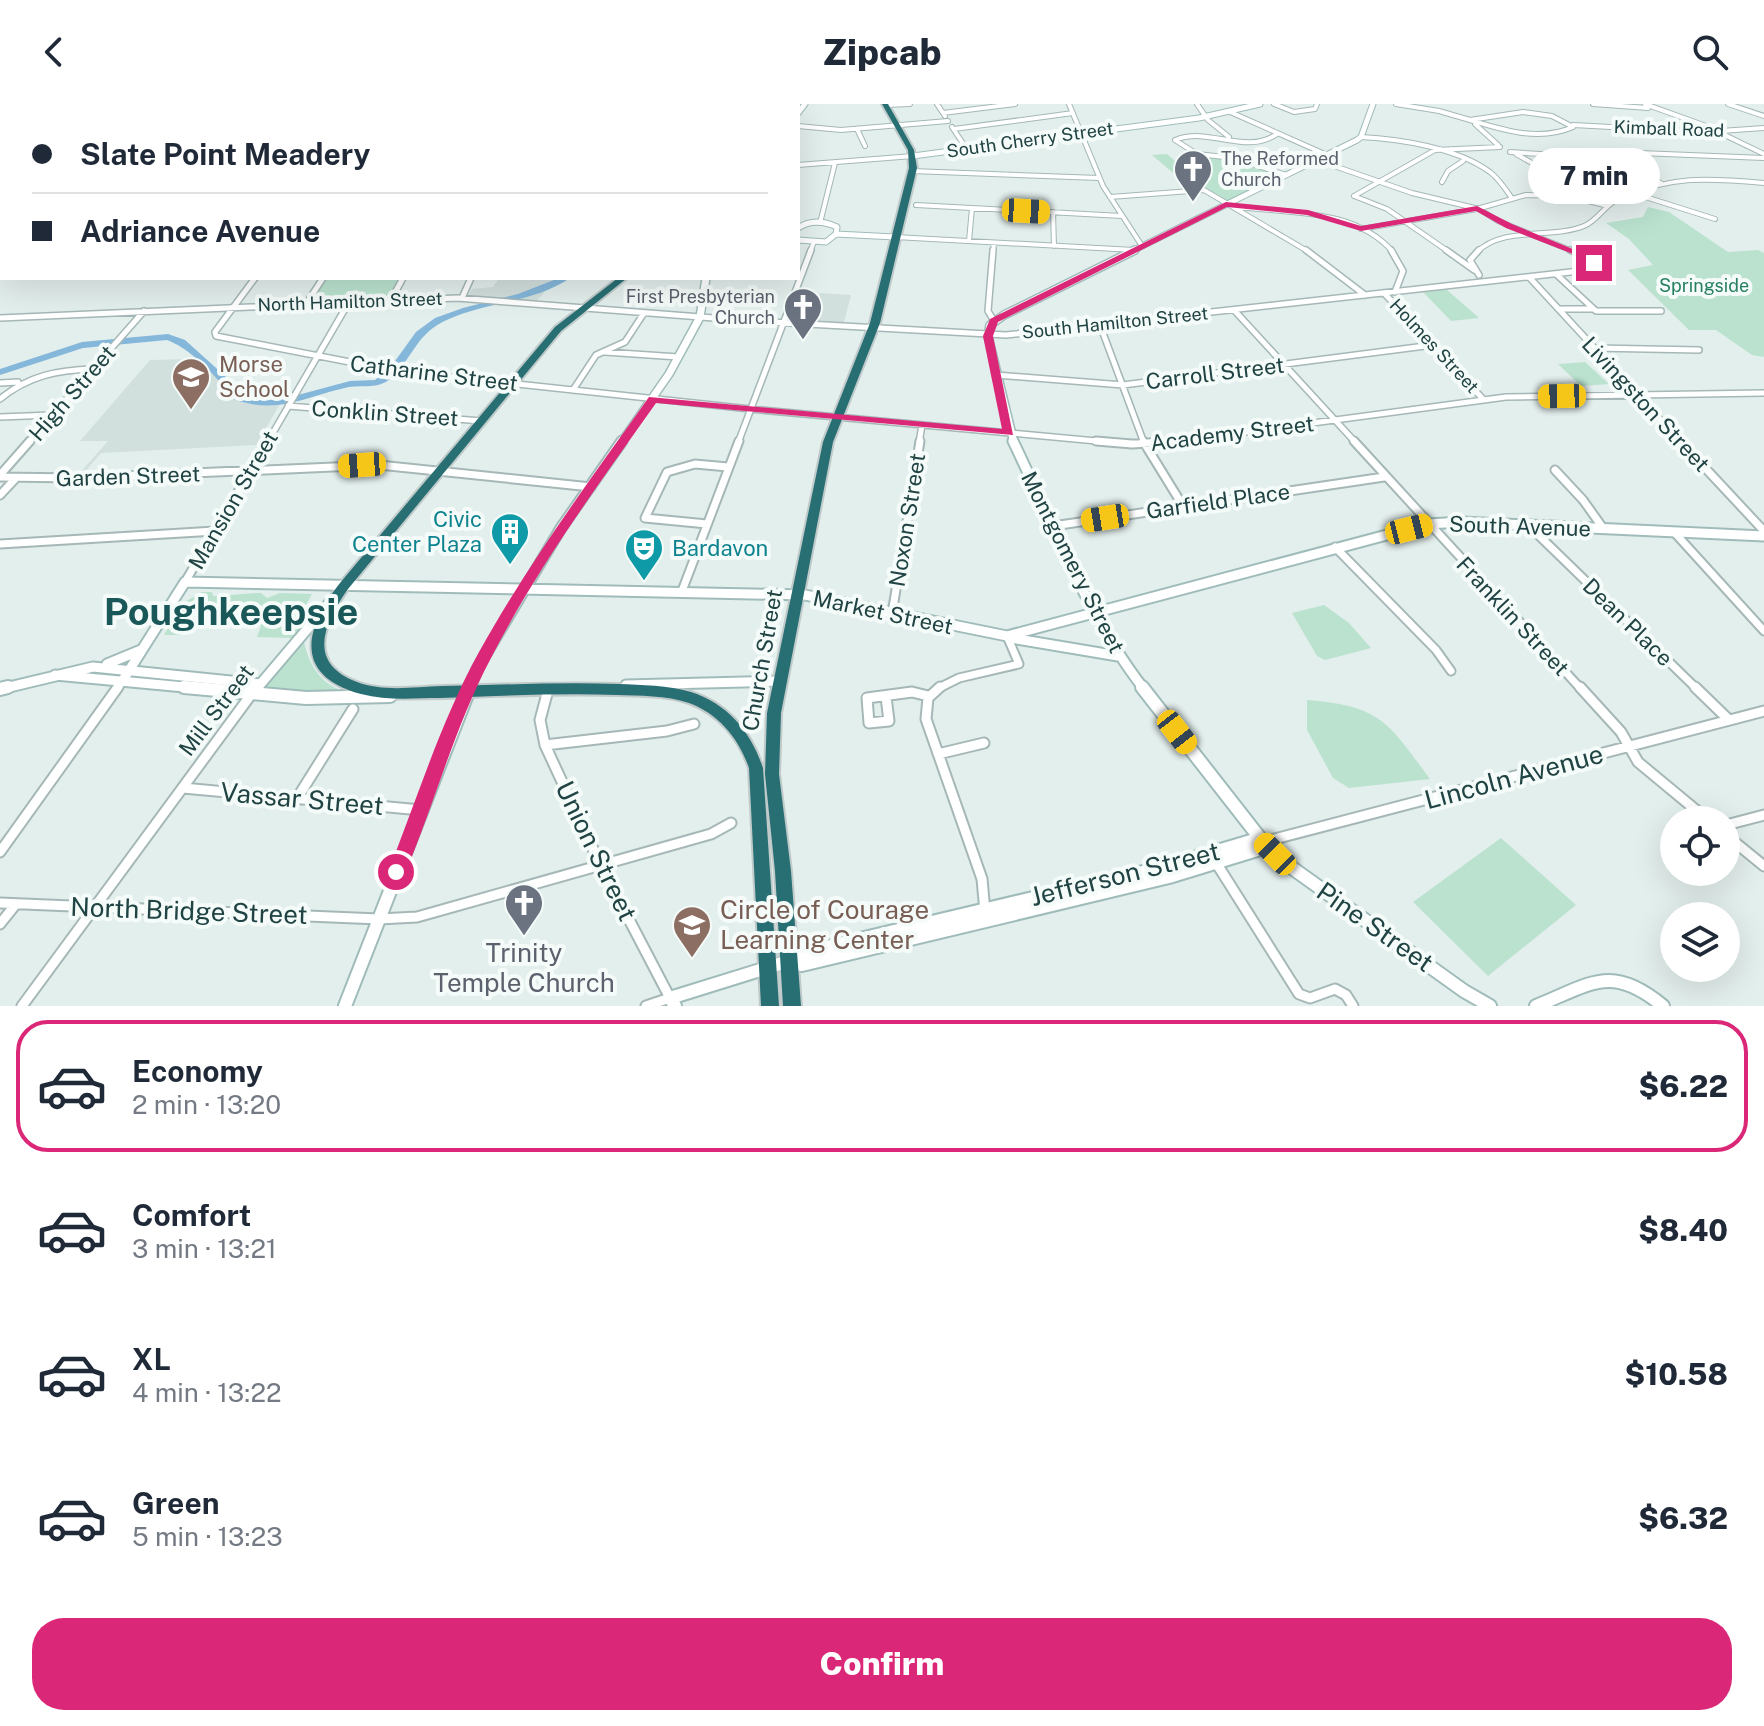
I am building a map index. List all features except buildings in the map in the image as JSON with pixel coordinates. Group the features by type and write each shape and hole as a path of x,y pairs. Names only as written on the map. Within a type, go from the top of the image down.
{"highway":[{"path":"885,104 913,156"},
{"name":"Church Street","path":"792,1006 771,761 772,724 826,449 872,328 912,171 913,156"},
{"name":"Mill Street","path":"340,591 558,329 579,309 620,280"},
{"path":"340,591 317,631 318,650 325,667 340,680 362,689 422,692 594,688 670,693 696,700 718,712 737,729 750,750 759,794 770,1006"}],"street":[{"path":"885,104 910,104"},
{"path":"937,104 966,148"},
{"path":"943,113 1015,104"},
{"path":"1069,104 1099,178 1142,246"},
{"path":"1197,104 1205,117 1238,142"},
{"name":"South Cherry Street","path":"800,165 913,156 1205,117 1260,104"},
{"path":"1274,104 1301,113 1315,109 1317,104"},
{"path":"1361,137 1373,104"},
{"path":"1396,104 1442,111 1471,121 1534,133 1570,130 1573,125 1554,118 1503,111 1471,121"},
{"path":"1593,104 1658,109"},
{"path":"1645,104 1720,132 1764,156"},
{"path":"1728,104 1764,116"},
{"path":"1228,111 1327,155"},
{"path":"954,129 1073,113"},
{"path":"800,126 857,129 948,121"},
{"path":"1471,121 1500,147 1557,177 1575,197"},
{"name":"Kimball Road","path":"1573,125 1764,131"},
{"path":"857,129 865,146"},
{"path":"1277,134 1263,144 1196,135 1175,140 1193,152 1234,158 1286,175"},
{"path":"988,336 994,321 1361,137 1390,138 1463,161 1490,172 1511,197"},
{"path":"1489,281 1383,206 1354,196 1434,151 1500,147"},
{"path":"1510,152 1621,159"},
{"path":"1662,184 1621,159 1615,152 1764,156"},
{"path":"1317,160 1477,209 1529,234 1598,261"},
{"path":"1442,182 1448,171 1463,161"},
{"path":"820,223 835,163"},
{"path":"912,171 1099,178"},
{"path":"1479,275 1470,260 1475,252 1502,239 1586,226 1617,199 1662,184 1703,177 1764,183"},
{"path":"1110,197 1202,189 1303,248 1365,295"},
{"path":"1361,229 1477,209 1511,197 1546,194 1575,197 1608,206"},
{"path":"1636,194 1715,219"},
{"path":"916,205 1122,216"},
{"path":"1226,205 1308,213 1361,229 1388,246 1402,264 1402,281 1395,292"},
{"path":"969,241 972,208"},
{"path":"1053,212 1054,246"},
{"path":"800,227 806,223 836,226 836,234 830,241 800,240"},
{"path":"836,234 1134,250"},
{"path":"800,278 814,242"},
{"path":"994,243 988,310 994,321"},
{"name":"South Hamilton Street","path":"700,317 988,336 1606,268"},
{"path":"1556,274 1594,309"},
{"name":"Livingston Street","path":"1529,277 1764,534"},
{"path":"233,307 253,280"},
{"path":"306,304 322,280"},
{"path":"391,300 402,280"},
{"path":"462,298 470,280"},
{"path":"345,1006 467,691 524,588 653,399 678,357 700,317 706,280"},
{"path":"682,591 799,280"},
{"name":"Holmes Street","path":"1384,293 1483,399"},
{"name":"North Hamilton Street","path":"0,318 462,298 700,317"},
{"name":"Mansion Street","path":"0,852 147,645 349,302"},
{"name":"Catharine Street","path":"233,307 215,332 217,336 392,371 653,399"},
{"path":"1559,309 1659,309"},
{"name":"Franklin Street","path":"1234,310 1621,732 1638,762 1691,806"},
{"name":"High Street","path":"0,476 144,311"},
{"path":"573,390 600,352 625,342 644,313"},
{"path":"1100,325 1145,445 1183,506"},
{"name":"Montgomery Street","path":"988,336 1009,433 1118,656 1263,842"},
{"name":"Carroll Street","path":"996,375 1123,385 1433,345"},
{"path":"1595,348 1696,347 1699,350 1629,349"},
{"path":"600,352 678,357"},
{"path":"0,383 20,382 45,373 93,369"},
{"path":"0,399 20,382"},
{"name":"Academy Street","path":"653,399 1145,445 1483,399 1764,393"},
{"name":"Conklin Street","path":"290,403 482,421"},
{"path":"0,417 52,415"},
{"name":"Noxon Street","path":"892,614 922,425"},
{"path":"707,524 645,518 667,472 695,464 728,467"},
{"name":"Garden Street","path":"0,476 15,479 362,465 441,470 591,487"},
{"path":"1555,470 1583,500 1603,528"},
{"name":"Garfield Place","path":"1053,526 1384,477"},
{"path":"0,495 15,479"},
{"name":"South Avenue","path":"1095,613 1428,524 1462,522 1764,534"},
{"name":"Dean Place","path":"1527,524 1729,720"},
{"path":"0,544 215,531"},
{"path":"1674,532 1764,631"},
{"path":"1335,547 1436,650 1451,671"},
{"path":"185,582 340,591 524,588"},
{"name":"Market Street","path":"524,588 797,595 1007,636 1095,613"},
{"name":"Mill Street","path":"22,1006 91,908 257,688 340,591"},
{"path":"1007,636 1118,656"},
{"path":"886,697 912,692 928,696 964,677 1019,664 1007,636"},
{"path":"0,689 122,660 147,645"},
{"path":"86,668 130,670 350,699 422,692"},
{"path":"55,675 257,688"},
{"path":"594,688 779,681"},
{"name":"Union Street","path":"548,690 540,720 545,745 600,864 672,1002"},
{"path":"928,696 926,719 982,879 985,915"},
{"path":"296,800 353,709"},
{"name":"Lincoln Avenue","path":"1263,842 1764,711"},
{"path":"545,745 667,731 694,724"},
{"path":"938,754 984,743"},
{"name":"Vassar Street","path":"183,788 421,810"},
{"path":"1740,821 1764,815"},
{"name":"North Bridge Street","path":"0,903 379,919 437,913 711,834 731,823"},
{"name":"Jefferson Street","path":"672,1002 789,961 802,965 985,915 1213,859 1251,841 1263,842"},
{"name":"Pine Street","path":"1263,842 1281,860 1464,991 1490,1006"},
{"path":"1740,846 1764,866"},
{"path":"1213,859 1296,990 1310,998 1339,990 1353,1006"},
{"path":"0,924 16,904"},
{"path":"1536,1006 1617,978 1635,983 1663,1006"},
{"path":"646,1006 672,1002"}],"shaded area":[{"path":"498,280 559,280 552,283 536,302 469,295 472,289 493,287"},
{"path":"820,293 851,295 843,326 783,322 791,302 817,304"},
{"name":"Morse School","path":"196,359 220,379 234,398 280,404 256,445 101,453 83,474 79,474 108,441 80,441 150,360"}],"green space":[{"path":"1167,154 1175,161 1206,157 1232,159 1286,175 1226,205 1204,190 1192,189 1152,155"},
{"name":"Springside","path":"1648,207 1669,212 1728,252 1758,250 1764,253 1764,357 1752,355 1716,330 1689,330 1628,270 1653,265 1629,239 1606,223 1643,217"},
{"path":"326,280 399,280 387,298 313,299"},
{"path":"1446,289 1479,318 1451,321 1423,292"},
{"path":"1585,362 1609,384 1581,386 1558,364"},
{"path":"202,592 212,592 213,596 261,593 267,598 280,593 312,594 306,605 319,605 292,638 257,637 261,626 240,627 255,603 225,602 208,626 191,626 184,635 164,635 183,603"},
{"path":"1324,605 1349,623 1371,648 1325,660 1317,656 1292,613"},
{"path":"304,642 311,663 323,679 339,690 360,696 260,688"},
{"path":"1307,700 1352,707 1380,720 1403,743 1430,779 1349,788 1333,778 1307,730"},
{"path":"1501,838 1576,905 1488,976 1413,902"}],"waterway":[{"path":"0,372 82,345 168,337 182,342 222,378 237,397 270,403 296,400 350,384 381,380 399,363 419,334 438,320 521,296 561,280"}],"place":[{"name":"The Reformed Church","path":"1193,203"},
{"name":"First Presbyterian Church","path":"803,341"},
{"name":"Morse School","path":"191,411"},
{"name":"Civic Center Plaza","path":"510,566"},
{"name":"Bardavon","path":"644,582"},
{"name":"Trinity Temple Church","path":"524,937"},
{"name":"Circle of Courage Learning Center","path":"692,959"}],"district":[{"name":"Poughkeepsie","path":"231,612"}],"route":[{"path":"396,872 477,669 561,528 653,399 1009,433 988,336 990,325 1004,315 1226,205 1308,213 1361,229 1477,209 1509,226 1598,261 1594,263"}]}
